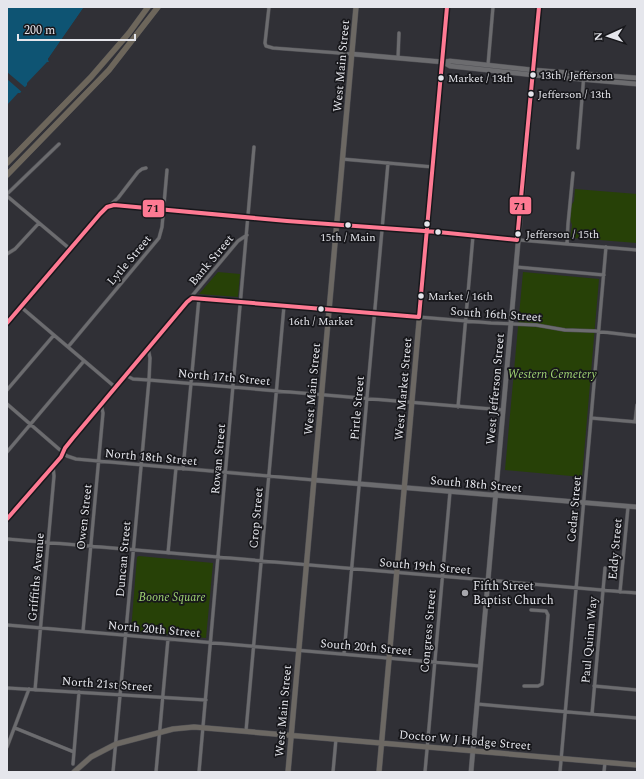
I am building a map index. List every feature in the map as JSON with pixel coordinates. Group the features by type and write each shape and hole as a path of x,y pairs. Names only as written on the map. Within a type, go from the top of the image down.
{"highway":[{"path":"7,163 91,78 129,33 148,7"},
{"path":"7,175 109,70 158,7"}],"main road":[{"name":"West Main Street","path":"288,772 356,7"},
{"name":"West Market Street","path":"379,772 447,7"},
{"path":"76,771 95,754 116,744 182,727 291,735"},
{"name":"Doctor W J Hodge Street","path":"291,735 637,765"}],"street":[{"path":"269,7 265,45 273,48 443,62 450,61 488,65 533,73"},
{"path":"488,65 493,7"},
{"name":"West Jefferson Street","path":"471,772 516,267 517,240 539,7"},
{"path":"398,58 399,33"},
{"path":"443,62 450,66 584,77 637,84"},
{"path":"584,77 637,78"},
{"path":"578,148 584,77"},
{"path":"59,144 7,195 70,249"},
{"name":"Rowan Street","path":"199,772 254,147"},
{"path":"342,159 433,167"},
{"name":"Pirtle Street","path":"344,654 388,163"},
{"path":"7,324 107,207 118,198 138,172 146,168"},
{"name":"Lytle Street","path":"68,347 155,244 162,231 167,170"},
{"path":"567,244 573,173"},
{"path":"107,207 114,206 164,210 637,250"},
{"path":"7,254 15,249 38,223"},
{"name":"Bank Street","path":"7,519 53,466 73,438 125,375 192,298 238,241 247,234"},
{"path":"458,407 473,236"},
{"name":"Cedar Street","path":"560,772 606,247"},
{"path":"516,267 604,275"},
{"name":"South 16th Street","path":"192,298 375,314 536,325 565,330 637,336"},
{"path":"184,469 199,298"},
{"name":"Crop Street","path":"246,731 284,306"},
{"path":"21,307 115,387"},
{"path":"7,390 54,335"},
{"name":"Duncan Street","path":"113,772 150,358 148,348"},
{"path":"7,452 84,361"},
{"name":"North 17th Street","path":"125,375 133,379 503,410"},
{"name":"North 18th Street","path":"7,404 63,453 76,459 314,480"},
{"name":"Owen Street","path":"83,632 103,413 101,404"},
{"path":"591,418 636,422 637,405"},
{"name":"Griffiths Avenue","path":"35,690 54,476 53,466"},
{"path":"168,553 176,468"},
{"name":"South 18th Street","path":"314,480 584,504 637,507"},
{"name":"Congress Street","path":"425,772 450,492"},
{"name":"Eddy Street","path":"620,592 628,507"},
{"name":"South 19th Street","path":"7,539 637,593"},
{"name":"Paul Quinn Way","path":"592,714 605,568"},
{"path":"524,686 538,686 542,684 548,615 546,611 531,610"},
{"name":"North 20th Street","path":"7,626 298,650"},
{"path":"156,772 168,639"},
{"name":"South 20th Street","path":"298,650 480,666"},
{"path":"594,686 637,690"},
{"name":"North 21st Street","path":"7,688 206,700"},
{"path":"7,747 29,689"},
{"path":"73,764 79,692"},
{"path":"477,704 637,718"},
{"path":"15,728 74,752"},
{"path":"333,772 336,739"},
{"path":"604,772 605,762"}],"green space":[{"path":"575,189 637,194 637,243 574,238 573,240 570,240 572,225 570,219 571,206 574,201"},
{"path":"218,272 240,274 238,297 199,294"},
{"name":"Western Cemetery","path":"523,272 599,279 582,477 505,470"},
{"name":"Boone Square","path":"137,557 213,563 206,638 131,631"}],"water":[{"path":"7,7 84,7 48,59 49,62 47,62 27,83 20,93 18,93 7,105"}],"pier":[{"path":"84,7 86,7 50,60 51,62 49,62 48,59"},
{"path":"7,72 27,89 23,93 7,79"}],"transit line":[{"name":"71","path":"7,519 61,457 65,448 73,438 187,302 192,298 419,317 447,7"},
{"name":"71","path":"7,323 100,214 107,207 114,205 517,240 539,7"}],"place":[{"name":"13th / Jefferson","path":"533,75"},
{"name":"Market / 13th","path":"441,78"},
{"name":"Jefferson / 13th","path":"531,94"},
{"name":"15th / Main","path":"348,225"},
{"name":"Jefferson / 15th","path":"518,234"},
{"name":"Market / 16th","path":"421,296"},
{"name":"16th / Market","path":"321,309"},
{"name":"Fifth Street Baptist Church","path":"465,593"}]}
